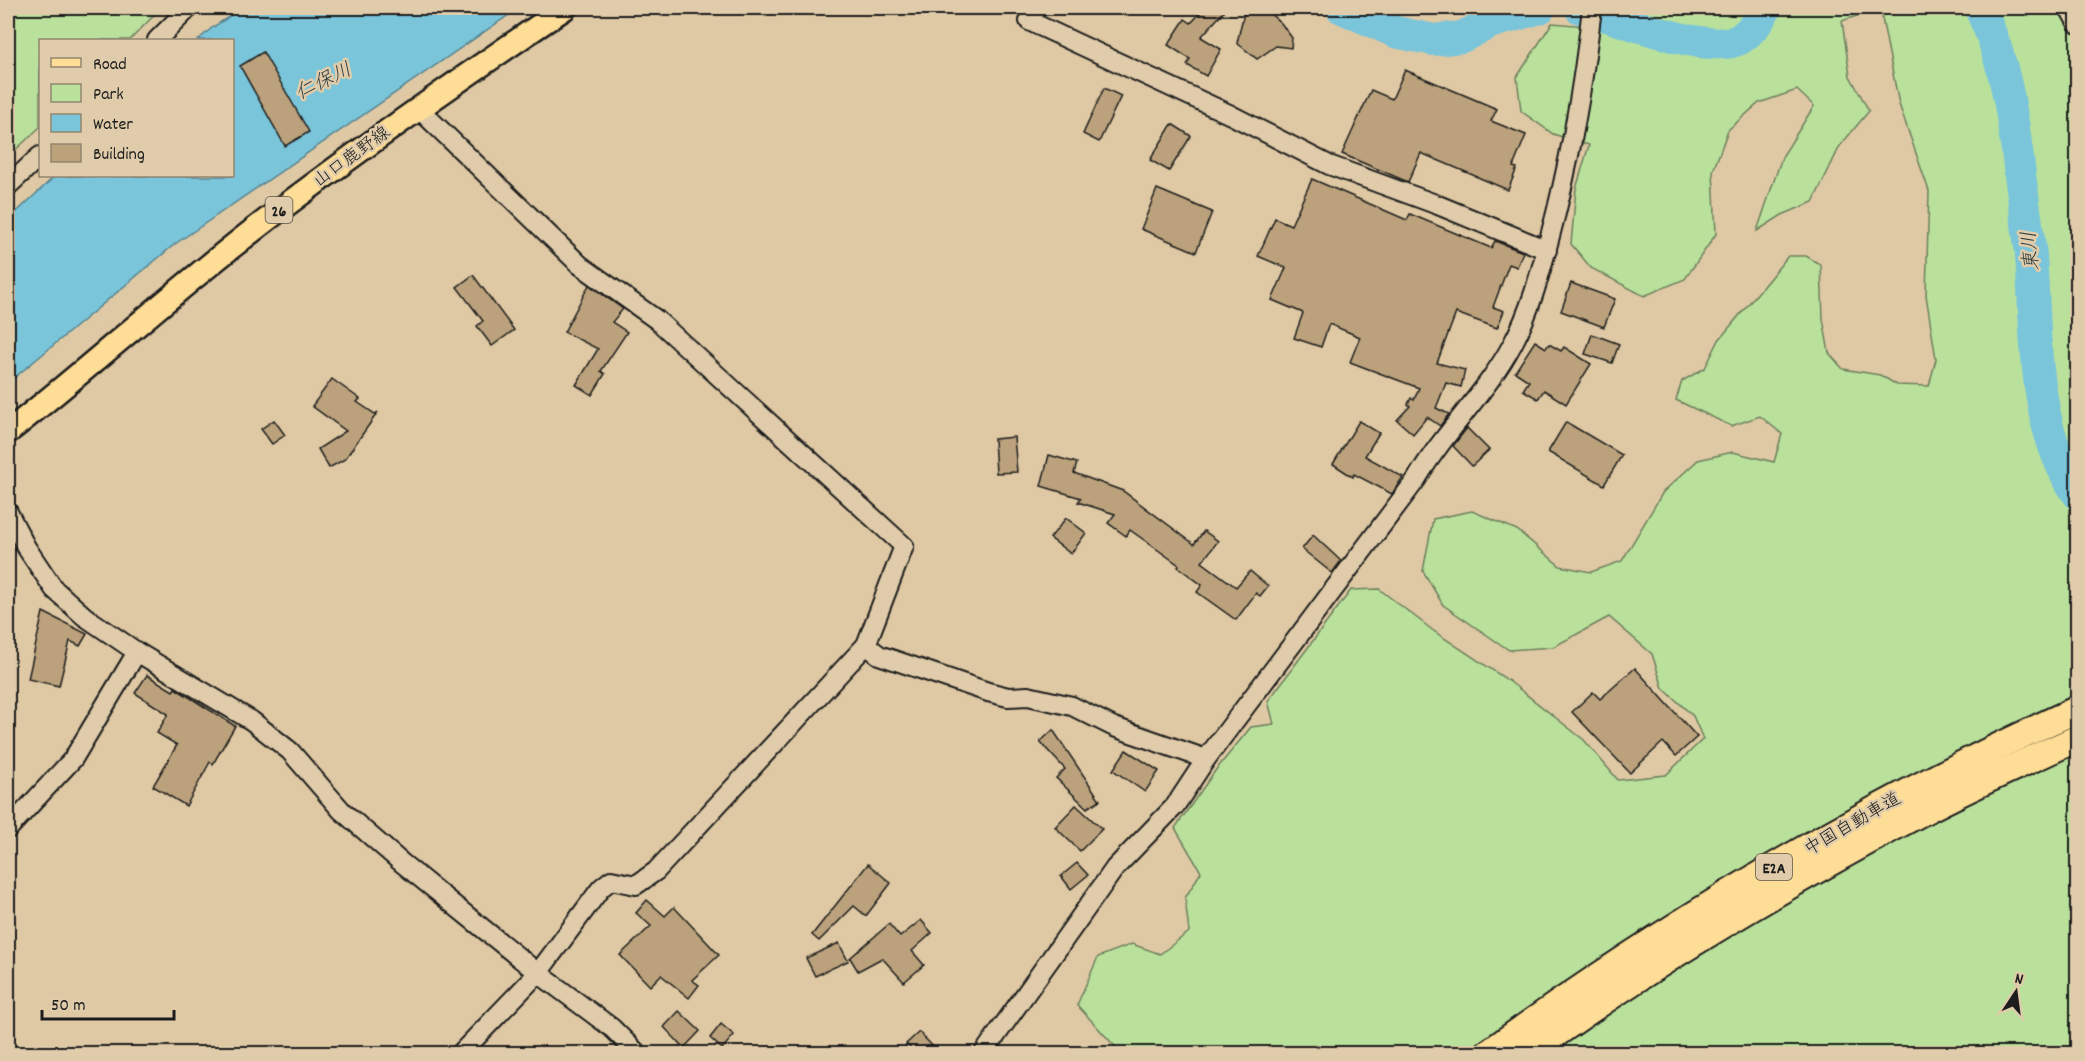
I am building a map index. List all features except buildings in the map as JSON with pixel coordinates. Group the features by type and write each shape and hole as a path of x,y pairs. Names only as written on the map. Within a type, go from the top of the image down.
{"highway":[{"name":"中国自動車道","path":"1487,1053 1550,1008 1688,918 1917,786 2078,709"},
{"name":"中国自動車道","path":"1528,1053 1689,946 1797,882 1923,812 2078,738"}],"main road":[{"name":"山口鹿野線","path":"8,432 245,237 418,108 565,8"}],"street":[{"path":"158,39 189,8"},
{"path":"1037,8 1029,21 1231,115 1329,165 1438,205 1546,250"},
{"path":"983,1053 1115,868 1175,806 1206,759 1410,488 1434,448 1492,379 1514,342 1546,250 1568,173 1584,78 1592,8"},
{"path":"2069,8 2078,24"},
{"path":"418,108 580,265 657,320 904,546 866,645 656,871 636,885 611,880 601,888 538,973 460,1053"},
{"path":"8,186 39,157"},
{"path":"8,512 26,547 54,589 84,616 137,652 252,721 290,751 342,811 402,863 538,973 612,1028 638,1053"},
{"path":"866,645 879,655 988,692 1008,697 1028,696 1072,706 1114,727 1206,759"},
{"path":"8,829 73,759 137,652"}],"green space":[{"path":"8,8 161,8 131,39 39,39 39,128 8,157"},
{"path":"1603,8 1880,8 1842,21 1850,76 1869,111 1840,146 1813,202 1782,215 1757,231 1782,157 1814,106 1797,90 1759,103 1728,130 1713,171 1716,234 1685,279 1644,296 1591,268 1571,244 1576,189 1589,145 1553,134 1521,111 1517,77 1552,23 1597,27"},
{"path":"1880,8 2077,8 2077,1053 1122,1054 1077,1005 1098,957 1132,944 1160,954 1189,932 1185,898 1201,872 1175,828 1215,771 1251,727 1274,724 1268,701 1351,590 1379,589 1435,632 1509,681 1584,740 1618,780 1666,775 1703,739 1693,716 1663,688 1652,654 1609,617 1553,647 1509,650 1443,605 1423,571 1433,519 1472,511 1517,530 1560,566 1591,572 1622,561 1663,492 1698,460 1733,452 1774,462 1782,434 1760,416 1731,426 1676,400 1682,381 1705,368 1719,340 1788,256 1806,256 1821,265 1823,319 1829,353 1843,369 1880,375 1897,385 1929,386 1936,359 1926,295 1929,191 1899,104"}],"water":[{"name":"仁保川","path":"242,8 519,8 175,244 8,383 8,220 54,177 234,177 234,39 199,39"}],"waterway":[{"name":"東川","path":"1342,8 1395,32 1434,40 1462,37 1490,23 1540,8"},
{"name":"東川","path":"1580,8 1661,33 1707,43 1726,43 1740,39 1758,21 1766,8"},
{"name":"東川","path":"1980,8 1996,49 2011,110 2031,256 2036,347 2044,410 2063,468 2078,494"}]}
